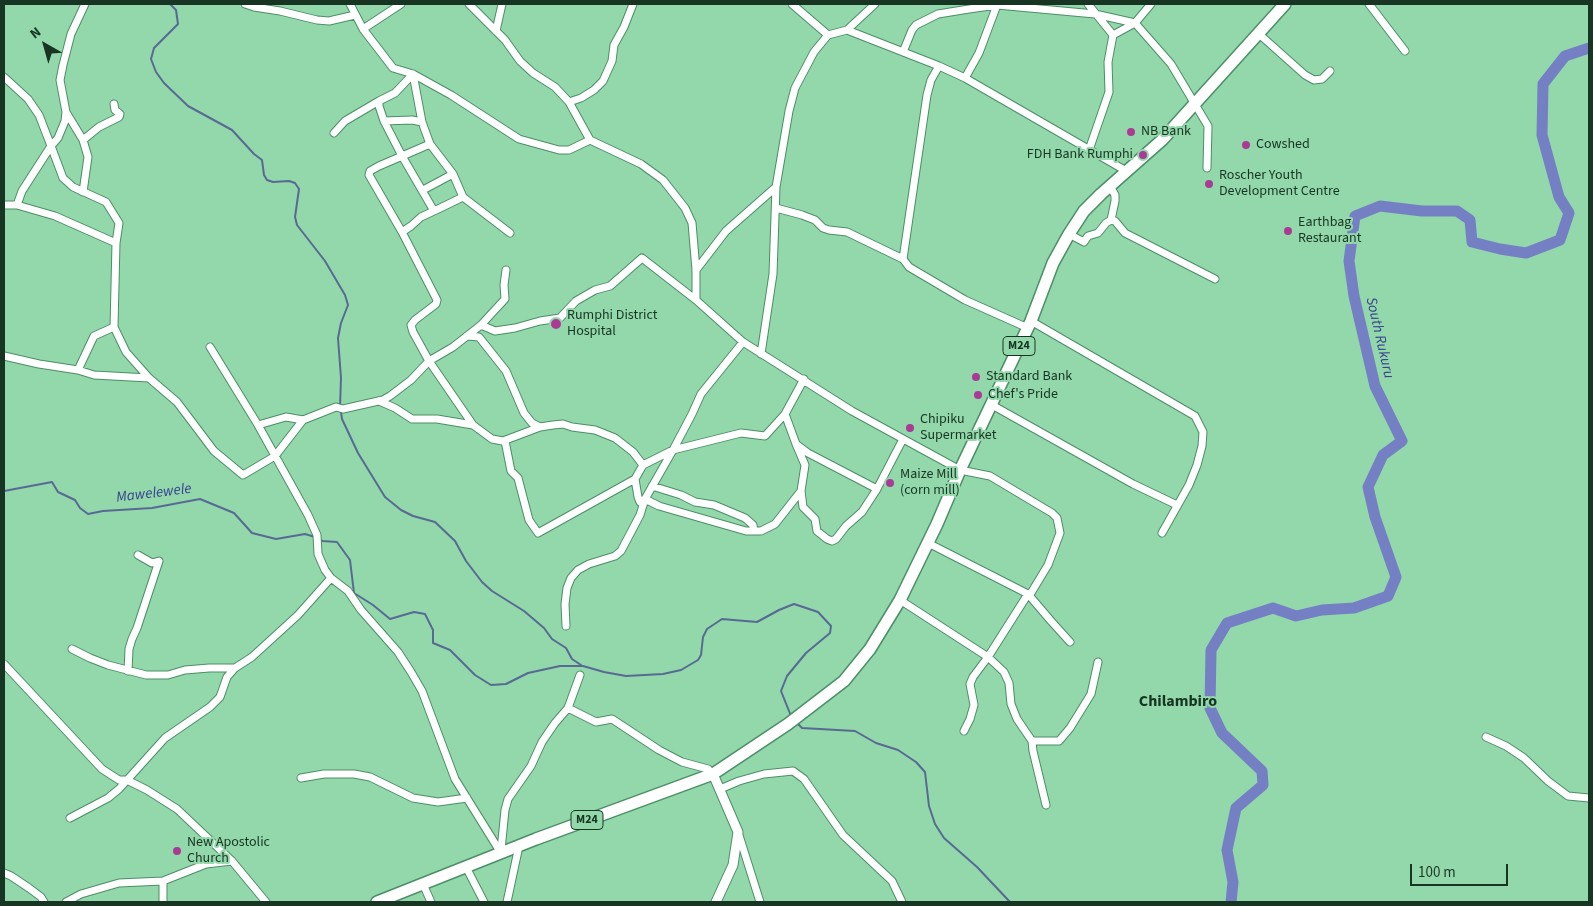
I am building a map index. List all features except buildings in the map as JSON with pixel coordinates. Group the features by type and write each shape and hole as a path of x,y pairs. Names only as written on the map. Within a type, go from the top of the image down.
{"main road":[{"name":"M24","path":"377,902 501,851 713,774 792,721 844,681 870,649 900,600 1029,324 1053,263 1069,234 1084,211 1162,140 1285,4"}],"street":[{"path":"17,204 22,191 58,138 65,121 66,112 60,80 62,65 71,34 85,4"},
{"path":"245,4 254,8 280,11 317,20 329,21 355,15"},
{"path":"350,4 363,29 393,68 413,74 451,95 519,139 559,150 569,150 590,140"},
{"path":"363,29 401,4"},
{"path":"469,4 533,73 555,87 570,102 590,140 641,164 663,180 685,208 692,223 696,270 696,300"},
{"path":"496,31 502,4"},
{"path":"570,102 594,90 603,81 612,61 614,45 624,27 633,4"},
{"path":"792,4 828,35"},
{"path":"762,354 773,274 776,187 788,111 796,88 814,52 828,35 847,30 875,4"},
{"path":"1088,4 1113,35"},
{"path":"1113,35 1135,23 1151,4"},
{"path":"1369,4 1405,51"},
{"path":"903,52 912,30 923,21 938,14 997,5 1095,14 1135,23 1171,64 1208,126 1206,168"},
{"path":"965,78 979,53 997,5"},
{"path":"847,30 965,78 1128,172"},
{"path":"1258,34 1305,75 1314,80 1322,79 1330,71"},
{"path":"1089,150 1109,92 1108,62 1113,35"},
{"path":"902,259 926,95 931,80 939,66"},
{"path":"334,133 345,121 395,93 413,74"},
{"path":"413,74 422,122 430,144 453,174 463,197 510,233"},
{"path":"4,77 28,99 39,114 63,178 73,187 106,202 119,223 116,243 114,327 126,352 149,378 177,402 214,451 243,475 275,456 304,420"},
{"path":"379,101 384,121 434,212"},
{"path":"83,140 95,130 119,117 120,114 114,110 114,104"},
{"path":"66,112 83,140 88,157 83,192"},
{"path":"384,121 412,120 422,122"},
{"path":"430,144 370,171 369,175 402,232 437,300 436,304 415,320 412,325 413,332 429,361 473,424 492,439 505,441 540,427 563,424 595,430 615,438 633,452 643,465"},
{"path":"423,190 453,174"},
{"path":"1069,234 1084,242 1088,236 1098,233 1111,220 1115,201 1110,186"},
{"path":"696,270 726,231 776,187"},
{"path":"402,232 421,217 463,197"},
{"path":"4,205 17,204 56,216 116,243"},
{"path":"776,208 815,220 823,228 847,232 902,259 909,267 965,300 1029,324 1195,416 1203,432 1198,465 1162,533"},
{"path":"1111,220 1116,221 1125,233 1215,279"},
{"path":"481,325 494,331 560,318 576,302 594,290 610,286 642,258 696,300 743,342 852,411 960,470 990,476 1052,513 1057,518 1060,533 1048,565 973,677 970,684 974,705 964,731"},
{"path":"258,425 286,417 304,420 340,408 378,401 390,396 429,361 453,347 481,325 505,299 506,270"},
{"path":"78,370 94,336 114,327"},
{"path":"467,336 479,337 506,371 524,413 532,423 540,427"},
{"path":"566,626 565,604 567,588 571,578 578,570 589,564 615,556 621,551 640,515 645,499 673,450 701,394 743,342"},
{"path":"210,347 258,425 293,487 317,538 318,554 325,570 331,578 348,591 361,610 398,652 411,672 422,691 456,779 501,851"},
{"path":"4,356 38,364 78,370 94,375 149,378"},
{"path":"505,441 511,471 518,478 526,502 529,520 538,533 635,479 643,465 673,450 742,432 765,436 785,414 804,379"},
{"path":"378,401 395,408 412,420 437,419 473,424"},
{"path":"992,405 1133,484 1177,505"},
{"path":"785,414 805,465 801,491 803,507 815,519 817,531 832,541 862,512 877,489 903,439"},
{"path":"796,444 808,453 877,489"},
{"path":"635,479 640,502 645,499"},
{"path":"652,486 681,495 695,502 714,505 745,518 753,525 754,531"},
{"path":"645,499 667,508 746,531 761,531 775,524 801,491"},
{"path":"928,543 1028,594 1070,642"},
{"path":"128,671 129,649 159,561 152,563 138,555"},
{"path":"70,818 108,798 119,789 165,738 210,707 220,697 227,677 235,668 252,657 298,615 331,578"},
{"path":"900,600 988,657 1004,672 1009,683 1011,704 1017,719 1032,741 1046,805"},
{"path":"72,649 90,658 146,675 168,675 185,670 235,668"},
{"path":"1032,741 1059,741 1070,728 1090,694 1098,662"},
{"path":"4,664 102,769 119,780 127,780 147,790 177,809 232,861 266,902"},
{"path":"501,851 504,810 508,799 531,766 542,742 554,723 568,708 580,675"},
{"path":"568,708 596,722 612,719 659,750 682,762 708,769 713,774 738,832 760,902"},
{"path":"1486,737 1506,746 1524,758 1548,781 1568,796 1589,798"},
{"path":"720,789 764,774 793,771 804,779 843,835 892,881 902,902"},
{"path":"301,778 324,774 354,774 370,778 413,798 438,802 468,798"},
{"path":"716,902 732,865 738,832"},
{"path":"507,902 519,846"},
{"path":"66,902 81,894 119,882 163,881 206,864 232,861"},
{"path":"466,867 484,902"},
{"path":"4,873 29,888 44,902"},
{"path":"163,881 163,902"},
{"path":"423,884 431,902"}],"waterway":[{"path":"170,4 176,10 178,24 154,48 151,59 156,72 164,83 188,106 232,130 262,160 264,175 267,180 295,183 299,189 295,217 297,225 325,261 345,295 348,305 338,338 341,378 340,407"},
{"name":"South Rukuru","path":"1231,902 1233,882 1227,850 1236,808 1263,785 1262,771 1222,733 1210,708 1211,650 1227,623 1273,608 1296,616 1322,610 1354,608 1388,596 1396,577 1375,517 1368,487 1383,455 1402,441 1375,386 1354,296 1349,261 1355,216 1380,206 1422,211 1457,211 1470,220 1472,242 1526,253 1560,240 1569,213 1559,197 1542,135 1543,84 1565,56 1589,48"},
{"path":"341,412 342,419 358,453 385,497 401,510 413,516 435,522 455,541 466,561 482,582 492,591 524,611 544,628 552,639 566,648 572,659 581,665"},
{"name":"Mawelewele","path":"4,491 52,482 58,492 75,500 80,508 88,514 103,511 152,508 200,499 234,513 252,533 276,539 305,534 315,537"},
{"name":"Mawelewele","path":"320,539 322,541 337,542 350,560 354,593 390,619 414,612 425,614 433,630 433,643 450,650 475,675 491,685 506,684 528,673 560,666 583,666 626,676 663,674 681,670 698,660 701,655 703,637 707,629 722,619 757,622 794,604 818,612 831,626 830,633 806,653 787,676 781,691 791,716"},
{"name":"Mawelewele","path":"797,723 802,728 855,731 876,743 898,750 916,762 925,772 929,806 935,824 944,838 977,867 1010,902"}],"place":[{"name":"NB Bank","path":"1131,132"},
{"name":"Cowshed","path":"1246,145"},
{"name":"FDH Bank Rumphi","path":"1143,155"},
{"name":"Roscher Youth Development Centre","path":"1209,184"},
{"name":"Earthbag Restaurant","path":"1288,231"},
{"name":"Rumphi District Hospital","path":"556,324"},
{"name":"Standard Bank","path":"976,377"},
{"name":"Chef's Pride","path":"978,395"},
{"name":"Chipiku Supermarket","path":"910,428"},
{"name":"Maize Mill (corn mill)","path":"890,483"},
{"name":"New Apostolic Church","path":"177,851"}],"district":[{"name":"Chilambiro","path":"1178,702"}]}
